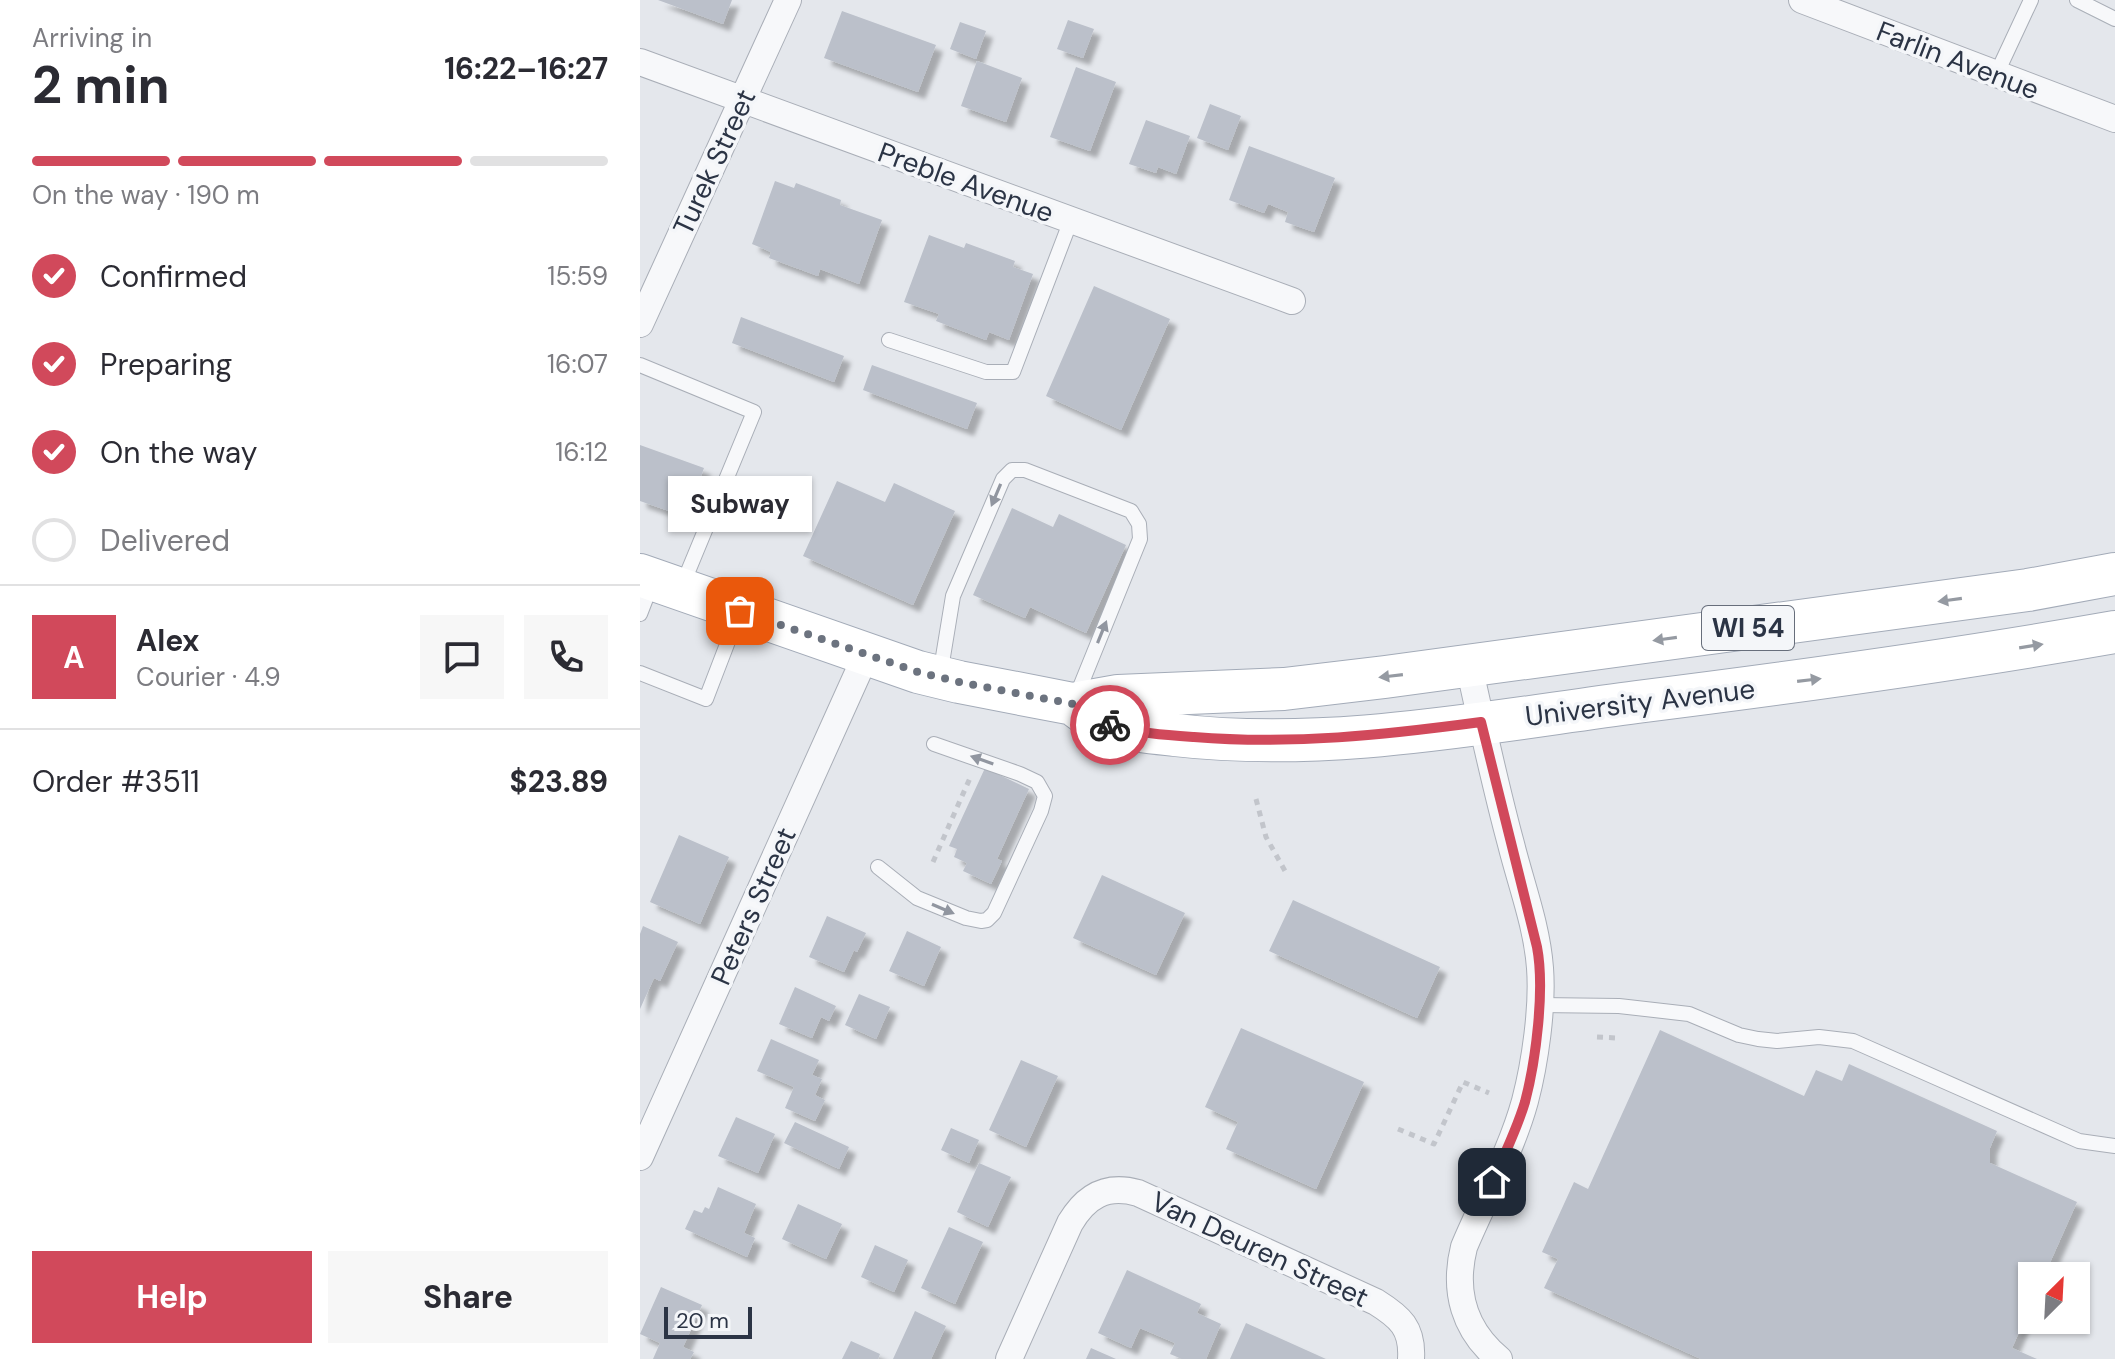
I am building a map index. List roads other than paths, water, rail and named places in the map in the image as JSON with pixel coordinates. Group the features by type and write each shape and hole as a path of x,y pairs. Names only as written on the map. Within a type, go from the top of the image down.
{"main road":[{"name":"University Avenue","path":"654,589 740,611 939,677 1073,704 1148,694 1295,688 2028,590 2115,574"},
{"name":"University Avenue","path":"1073,704 1095,719 1124,729 1246,741 1343,738 1871,672 2115,632"}],"street":[{"name":"Turek Street","path":"640,324 788,0"},
{"name":"Farlin Avenue","path":"1814,2 2115,119"},
{"name":"Preble Avenue","path":"640,62 1292,301"},
{"name":"Peters Street","path":"640,1157 866,655"},
{"path":"1469,666 1540,969 1540,1005 1525,1101 1460,1263 1459,1285 1466,1312 1480,1339 1499,1359"},
{"name":"Van Deuren Street","path":"1009,1359 1070,1223 1088,1201 1113,1189 1148,1197 1365,1296 1395,1315 1403,1324 1410,1347"}],"lane":[{"path":"1996,75 2031,0"},
{"path":"2077,0 2115,19"},
{"path":"889,340 986,372 1013,372 1071,220"},
{"path":"640,365 754,412 654,589"},
{"path":"939,677 953,596 1003,479 1012,470 1025,470 1131,511 1139,524 1140,539 1073,704"},
{"path":"640,673 706,699 740,611"},
{"path":"878,867 917,898 966,918 987,920 994,913 1041,811 1045,796 1037,782 934,744"},
{"path":"1540,1005 1619,1006 1689,1014 1739,1035 1758,1039 1777,1041 1819,1037 1853,1041 2079,1141 2115,1146"}],"place":[{"name":"Subway","path":"740,611"}]}
